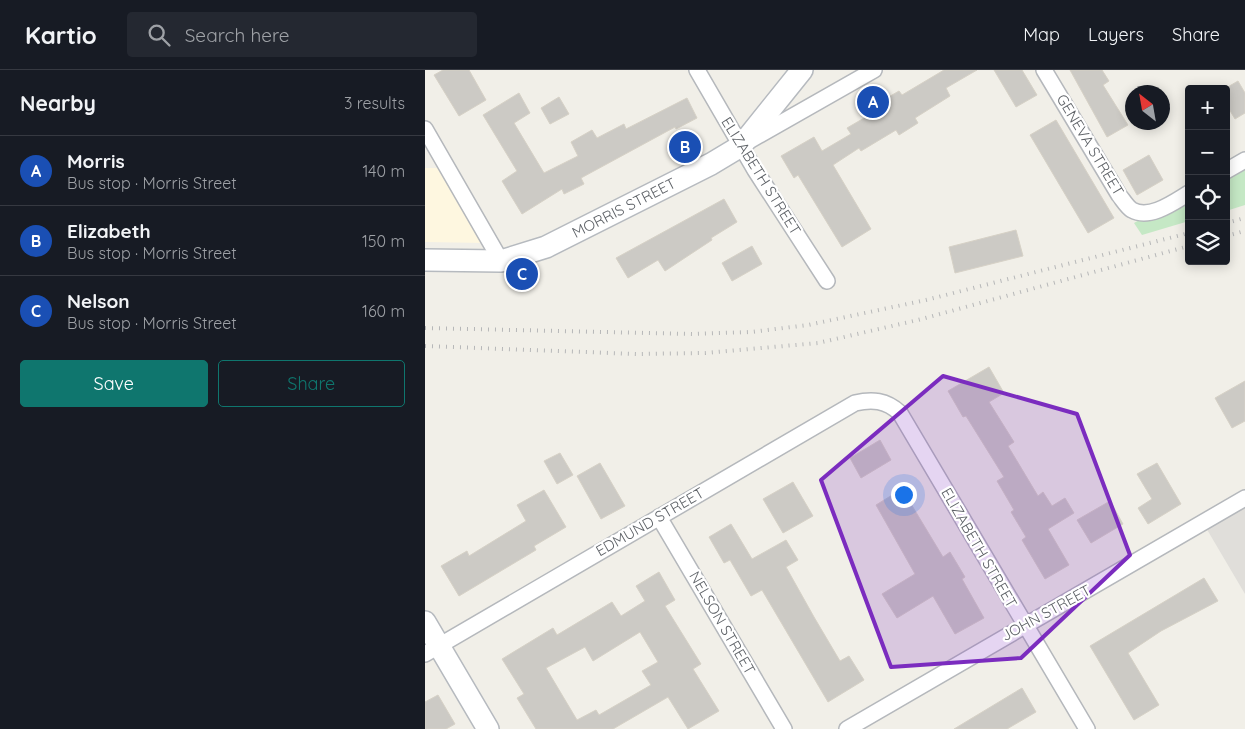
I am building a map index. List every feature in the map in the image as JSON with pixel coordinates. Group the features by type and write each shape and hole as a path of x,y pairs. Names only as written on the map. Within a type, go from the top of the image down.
{"street":[{"name":"ELIZABETH STREET","path":"697,70 741,146 827,281"},
{"path":"741,146 802,70"},
{"name":"MORRIS STREET","path":"425,260 501,261 546,247 711,164 874,70"},
{"name":"GENEVA STREET","path":"1044,70 1119,195 1131,210 1141,213 1156,211 1185,195"},
{"path":"425,129 501,261"},
{"path":"1230,169 1245,160"},
{"name":"EDMUND STREET","path":"432,650 855,403 869,400 879,401"},
{"name":"ELIZABETH STREET","path":"879,401 892,405 900,413 1023,625 1087,729"},
{"name":"JOHN STREET","path":"847,729 1023,625 1245,498"},
{"name":"NELSON STREET","path":"659,516 784,729"},
{"path":"425,622 432,650 488,729"}],"highlighted area":[{"path":"943,376 1077,414 1130,555 1021,658 891,667 821,480"}],"shaded area":[{"path":"425,168 439,168 485,243 425,242"},
{"path":"1245,496 1245,594 1202,521"}],"green space":[{"path":"1245,159 1245,205 1230,210 1230,175 1230,168"},
{"path":"1185,194 1185,222 1142,235 1134,223"}],"building":[{"path":"443,70 469,70 486,100 459,116 434,75"},
{"path":"944,70 977,70 946,88 950,96 915,118 918,123 899,135 896,130 861,151 859,148 833,165 871,229 842,247 798,175 794,178 781,156 814,137 822,151 851,134 847,128 883,107 880,102 899,91 902,95"},
{"path":"994,70 1022,70 1037,95 1016,107"},
{"path":"1070,70 1102,70 1109,81 1103,85 1125,120 1125,127 1107,137"},
{"path":"1238,81 1245,93 1245,113 1235,119 1230,111 1230,86"},
{"path":"519,93 530,113 514,123 544,173 578,156 571,142 592,130 597,138 624,124 626,129 687,98 697,118 676,129 675,127 581,178 584,184 564,194 562,189 522,214 502,181 517,171 483,115"},
{"path":"559,97 569,114 550,124 541,108"},
{"path":"1056,120 1114,218 1088,233 1030,135"},
{"path":"1149,155 1163,180 1137,195 1123,170"},
{"path":"724,199 737,222 665,271 658,260 628,278 616,258"},
{"path":"1016,230 1023,256 955,273 949,247"},
{"path":"752,246 762,264 732,281 722,263"},
{"path":"989,367 1004,393 989,402 1014,442 1008,446 1038,496 1043,492 1052,506 1065,498 1074,513 1048,529 1069,565 1045,579 1022,540 1026,537 1011,512 1014,510 997,481 1004,477 966,416 963,417 948,391"},
{"path":"1245,381 1245,421 1232,428 1215,398"},
{"path":"880,440 891,460 861,478 850,458"},
{"path":"560,453 573,475 557,484 544,461"},
{"path":"600,463 625,506 601,519 577,476"},
{"path":"1157,463 1181,504 1148,524 1138,508 1152,499 1137,474"},
{"path":"793,482 813,516 783,533 763,499"},
{"path":"902,489 943,557 950,552 965,577 962,579 984,618 955,634 933,596 897,618 882,594 915,574 876,505"},
{"path":"544,490 566,527 534,546 536,550 459,596 441,566 467,551 469,556 526,521 517,505"},
{"path":"1110,501 1123,524 1091,543 1077,520"},
{"path":"731,524 752,559 786,540 798,560 786,567 840,661 849,656 864,680 828,702 762,590 751,596 730,560 724,563 709,537"},
{"path":"659,572 675,600 665,606 701,664 693,669 719,711 688,729 668,697 613,729 536,729 517,698 524,694 502,659 553,628 557,635 612,602 621,616 645,601 636,586","holes":["640,632 658,662 642,671 651,685 599,715 596,710 577,720 546,668 585,647 593,661"]},
{"path":"1204,578 1218,601 1161,631 1128,653 1159,705 1134,720 1090,646"},
{"path":"1022,688 1036,712 1007,729 954,729"},
{"path":"438,695 455,724 446,729 425,729 425,702"}],"railway":[{"path":"1230,222 1245,218"},
{"path":"1230,235 1245,231"},
{"path":"425,328 693,334 751,332 808,325 926,300 1185,234"},
{"path":"425,346 637,354 705,353 818,343 918,320 1185,247"}],"place":[{"name":"Morris","path":"873,102"},
{"name":"Elizabeth","path":"685,147"},
{"name":"Nelson","path":"522,274"}]}
